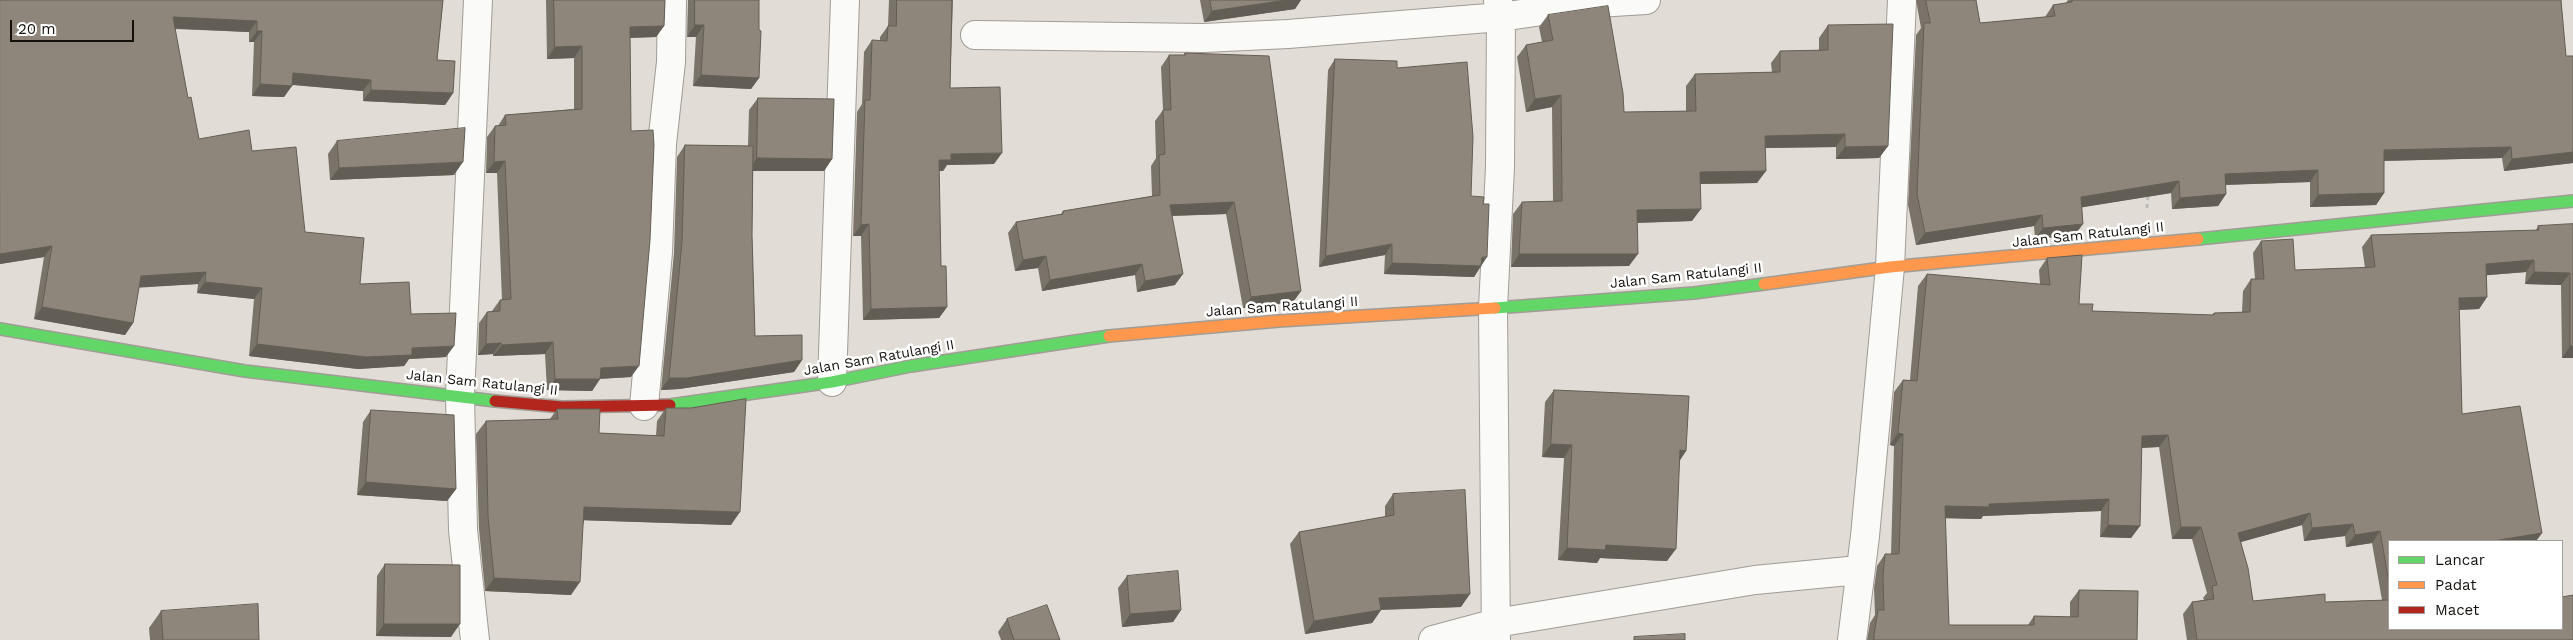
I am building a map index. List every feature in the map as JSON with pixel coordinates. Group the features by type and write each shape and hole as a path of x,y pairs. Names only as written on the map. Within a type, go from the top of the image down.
{"street":[{"path":"475,640 468,595 463,530 460,396 478,0"},
{"path":"644,406 658,252 662,144 671,62 672,0"},
{"path":"832,382 845,0"},
{"path":"975,35 1204,38 1288,34 1499,9 1646,0"},
{"path":"1852,640 1859,570 1865,536 1890,267 1902,0"},
{"path":"1496,632 1493,308 1500,167 1499,9"},
{"name":"Jalan Sam Ratulangi II","path":"0,329 246,371 562,407 644,406 718,400 832,382 911,366 1097,337 1279,321 1694,293 1890,267 2006,258 2573,201"},
{"path":"1433,640 1496,632 1755,580 1859,570"}],"path":[{"path":"2145,244 2148,187"}],"building":[{"path":"0,0 443,0 437,60 455,61 453,93 371,90 371,80 293,73 292,86 260,84 262,31 257,31 257,21 173,17 188,98 191,97 199,139 249,130 252,151 296,147 305,232 364,238 360,284 409,282 411,314 456,313 454,346 412,348 412,355 366,357 257,344 262,288 205,282 206,272 141,276 133,323 42,307 52,246 0,254"},
{"path":"554,0 665,0 664,26 630,27 631,131 653,130 654,145 650,240 639,366 601,368 600,379 555,379 553,342 486,344 487,312 500,311 500,300 511,299 505,161 494,162 495,126 506,125 505,115 582,109 582,46 555,47"},
{"path":"695,0 759,0 759,30 761,31 759,78 701,75 704,25 695,25"},
{"path":"897,0 952,0 950,88 1000,87 1002,153 951,154 951,160 939,160 941,266 946,266 947,307 871,309 869,224 861,225 865,100 870,100 872,40 887,41 888,26 896,26"},
{"path":"1210,0 1287,0 1212,11"},
{"path":"1926,0 1976,0 1980,23 2055,16 2053,5 2072,2 2072,0 2561,0 2566,56 2573,56 2573,152 2512,159 2511,147 2384,150 2384,193 2318,195 2318,170 2225,174 2226,194 2180,198 2179,181 2081,197 2083,224 2043,228 2042,215 1925,233 1917,194 1924,23 1930,23"},
{"path":"1608,6 1623,93 1624,112 1696,111 1695,74 1780,72 1780,51 1828,50 1828,25 1893,24 1888,146 1845,147 1845,134 1765,136 1766,171 1700,172 1701,209 1637,210 1638,254 1519,254 1522,202 1562,201 1561,95 1535,99 1526,45 1553,40 1548,15"},
{"path":"1185,53 1269,56 1301,291 1251,297 1234,202 1170,205 1183,274 1145,281 1142,264 1050,280 1046,256 1023,260 1016,222 1063,214 1063,211 1160,195 1159,155 1165,154 1163,110 1171,110 1169,55 1185,55"},
{"path":"1335,59 1397,61 1397,68 1467,62 1473,137 1471,196 1484,197 1483,204 1489,204 1487,257 1482,257 1481,266 1392,263 1392,244 1326,256"},
{"path":"758,98 834,99 832,159 757,158"},
{"path":"465,128 463,162 339,168 337,141"},
{"path":"685,145 753,146 752,235 755,336 802,335 802,360 687,378 669,378 682,242"},
{"path":"2573,224 2573,346 2570,346 2570,273 2534,272 2534,260 2486,264 2487,297 2459,298 2462,414 2520,406 2542,533 2499,540 2388,540 2388,577 2380,531 2355,535 2353,524 2312,528 2310,513 2238,533 2248,568 2253,601 2325,594 2325,602 2388,600 2388,630 2563,630 2563,597 2573,595 2573,640 2197,640 2192,602 2214,599 2212,586 2217,585 2201,527 2181,527 2168,435 2142,436 2140,526 2108,525 2109,499 1989,504 1989,507 1945,506 1949,625 2034,625 2034,616 2078,617 2079,590 2138,591 2137,640 1874,640 1878,610 1884,610 1883,576 1885,554 1899,554 1903,434 1898,433 1903,380 1917,381 1927,274 2050,285 2047,258 2082,255 2079,304 2093,304 2092,311 2214,315 2214,313 2250,312 2251,279 2264,279 2261,241 2293,239 2295,270 2375,267 2371,235 2539,230 2538,226"},
{"path":"1554,390 1689,396 1686,451 1680,450 1676,549 1606,545 1605,550 1567,548 1572,445 1551,444"},
{"path":"746,399 740,512 584,507 580,582 494,578 488,516 486,421 558,419 557,409 600,409 599,433 664,436 666,408 691,408"},
{"path":"371,410 454,415 456,489 366,482"},
{"path":"1465,490 1470,594 1379,598 1381,610 1314,621 1299,532 1394,515 1393,494"},
{"path":"385,564 460,565 460,624 384,624"},
{"path":"1178,571 1181,610 1130,614 1127,576"},
{"path":"258,604 259,640 163,640 161,611"},
{"path":"1047,605 1060,640 1014,640 1007,619"},
{"path":"1685,634 1685,640 1634,640 1634,637"}],"traffic: fast":[{"path":"2198,239 2573,201"},
{"path":"1495,308 1694,293 1764,284"},
{"path":"0,329 245,371 495,401"},
{"path":"670,405 832,382 911,366 1109,336"}],"traffic: slow":[{"path":"1764,284 1890,267 2198,239"},
{"path":"1109,336 1279,321 1495,308"}],"traffic: jam":[{"path":"495,401 562,407 670,405"}]}
